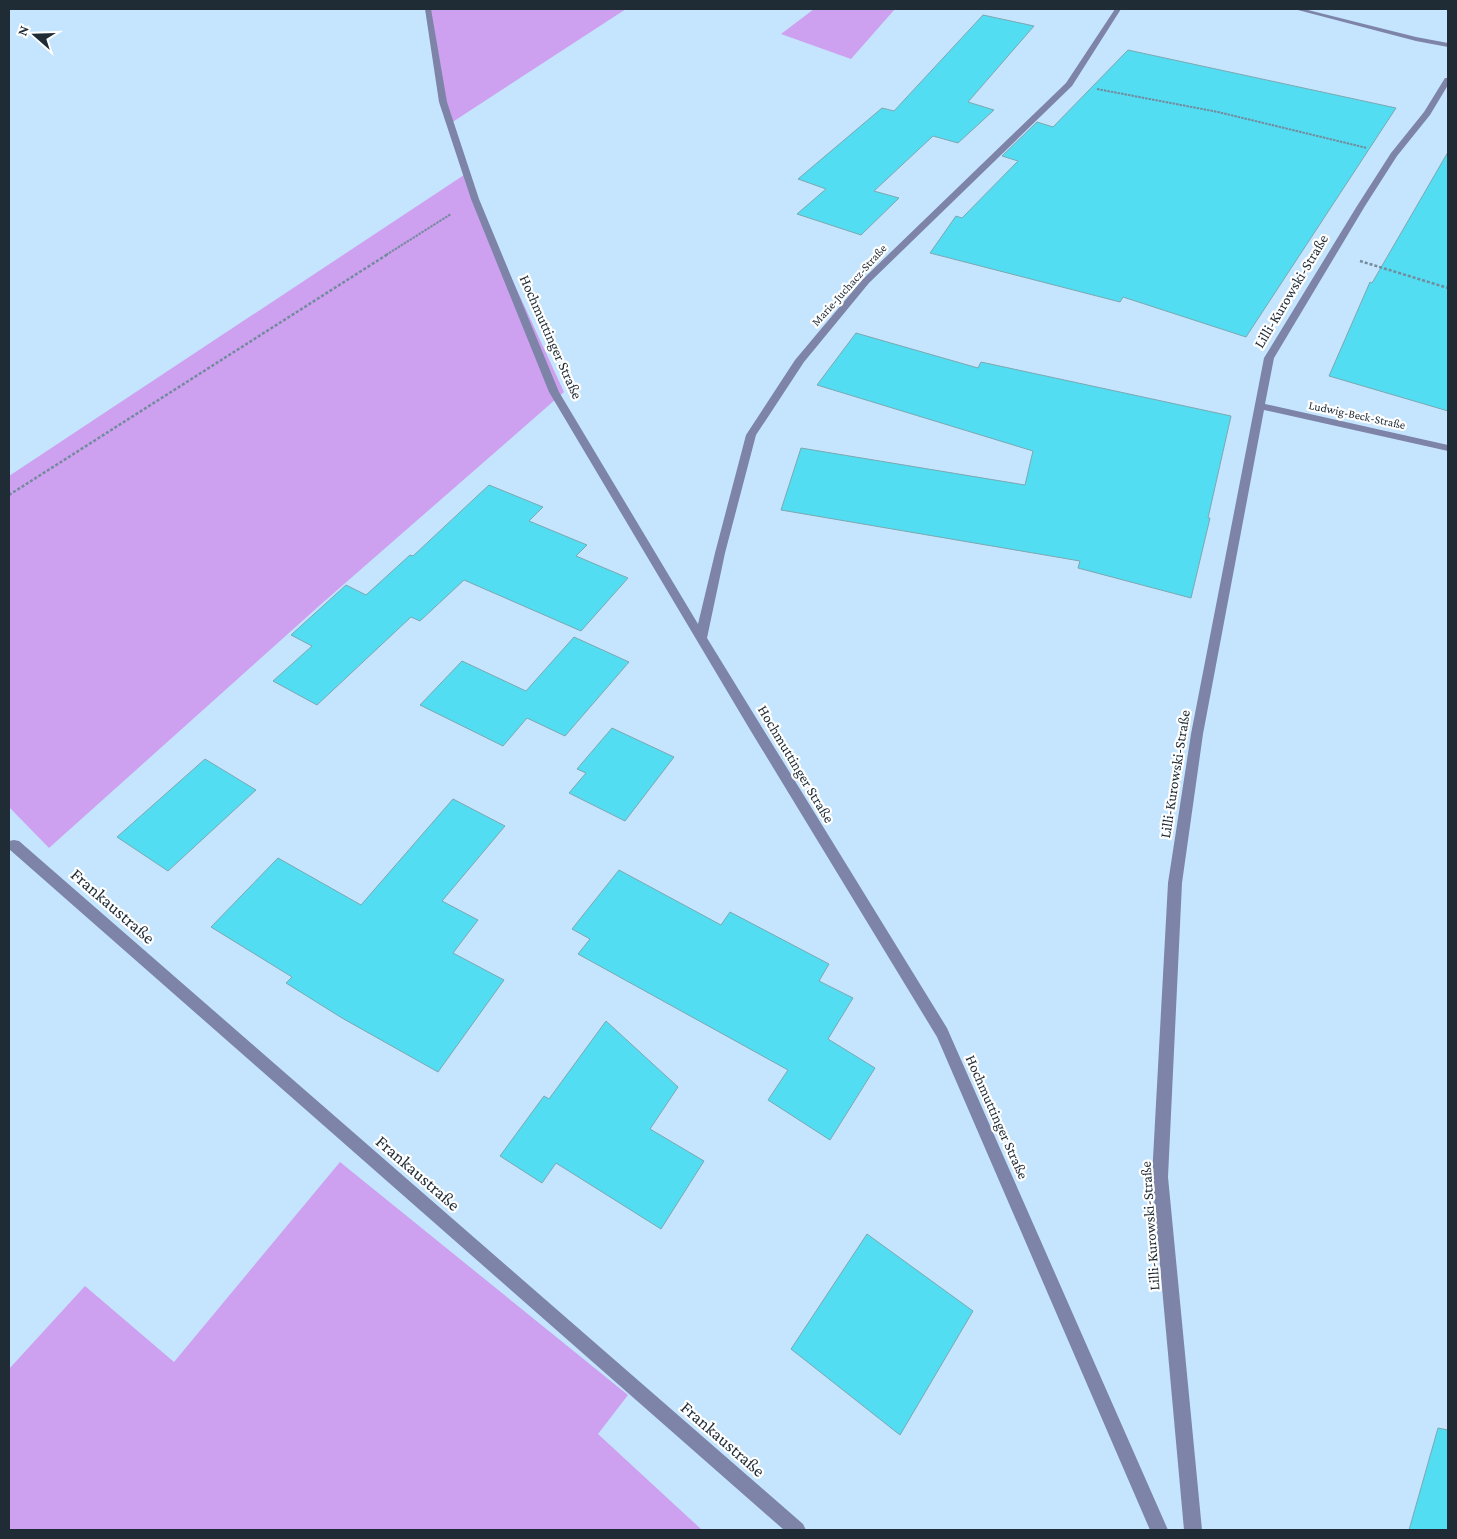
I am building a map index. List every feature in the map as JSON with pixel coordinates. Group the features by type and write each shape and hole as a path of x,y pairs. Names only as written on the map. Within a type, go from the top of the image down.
{"street":[{"name":"Hochmuttinger Straße","path":"428,9 443,102 474,199 554,392 701,638 942,1032 1159,1530"},
{"name":"Marie-Juchacz-Straße","path":"701,638 720,553 751,435 800,360 866,282 1069,84 1118,9"},
{"path":"1298,9 1416,39 1448,45"},
{"name":"Lilli-Kurowski-Straße","path":"1194,1530 1160,1177 1175,883 1197,734 1269,358 1394,155 1427,113 1448,80"},
{"name":"Ludwig-Beck-Straße","path":"1260,406 1448,448"},
{"name":"Frankaustraße","path":"14,845 797,1530"}],"path":[{"path":"1069,84 1218,112 1394,155"},
{"path":"9,495 474,199"},
{"path":"1332,253 1448,288"}],"shaded area":[{"path":"427,9 626,9 451,123"},
{"path":"814,9 895,9 851,59 781,34"},
{"path":"464,175 564,392 319,606 49,848 9,807 9,476"},
{"path":"340,1162 628,1395 598,1434 702,1530 9,1530 9,1369 85,1286 174,1362"}],"building":[{"path":"983,15 1034,26 968,102 994,110 958,143 933,136 874,191 899,198 861,235 797,214 826,189 798,179 882,108 894,111"},
{"path":"1128,50 1396,108 1246,337 1123,297 1120,302 930,253 956,216 962,218 1018,161 1002,156 1037,122 1053,127"},
{"path":"1448,152 1448,411 1329,376 1370,282 1372,283"},
{"path":"856,333 978,368 981,362 1231,416 1191,598 1078,568 1080,561 781,510 801,448 1025,485 1033,451 817,385"},
{"path":"489,485 543,507 529,521 587,545 576,556 628,578 581,631 464,580 420,621 411,617 317,705 273,681 312,646 291,635 346,585 366,595 410,555 413,556"},
{"path":"574,637 629,662 565,736 527,718 503,746 420,705 462,661 526,691"},
{"path":"612,728 674,757 625,821 569,793 586,773 577,769"},
{"path":"205,759 256,790 168,871 117,837"},
{"path":"453,799 505,826 442,901 478,920 453,953 504,980 438,1072 342,1018 286,983 292,977 211,927 278,858 361,905"},
{"path":"619,870 721,925 730,912 829,964 819,981 853,998 828,1039 875,1068 830,1140 768,1100 788,1070 578,954 590,939 572,929"},
{"path":"606,1021 678,1087 650,1129 704,1161 661,1229 556,1163 542,1183 500,1156 544,1096 549,1099"},
{"path":"867,1234 973,1311 900,1435 791,1349"},
{"path":"1438,1428 1448,1430 1448,1530 1409,1530"}]}
